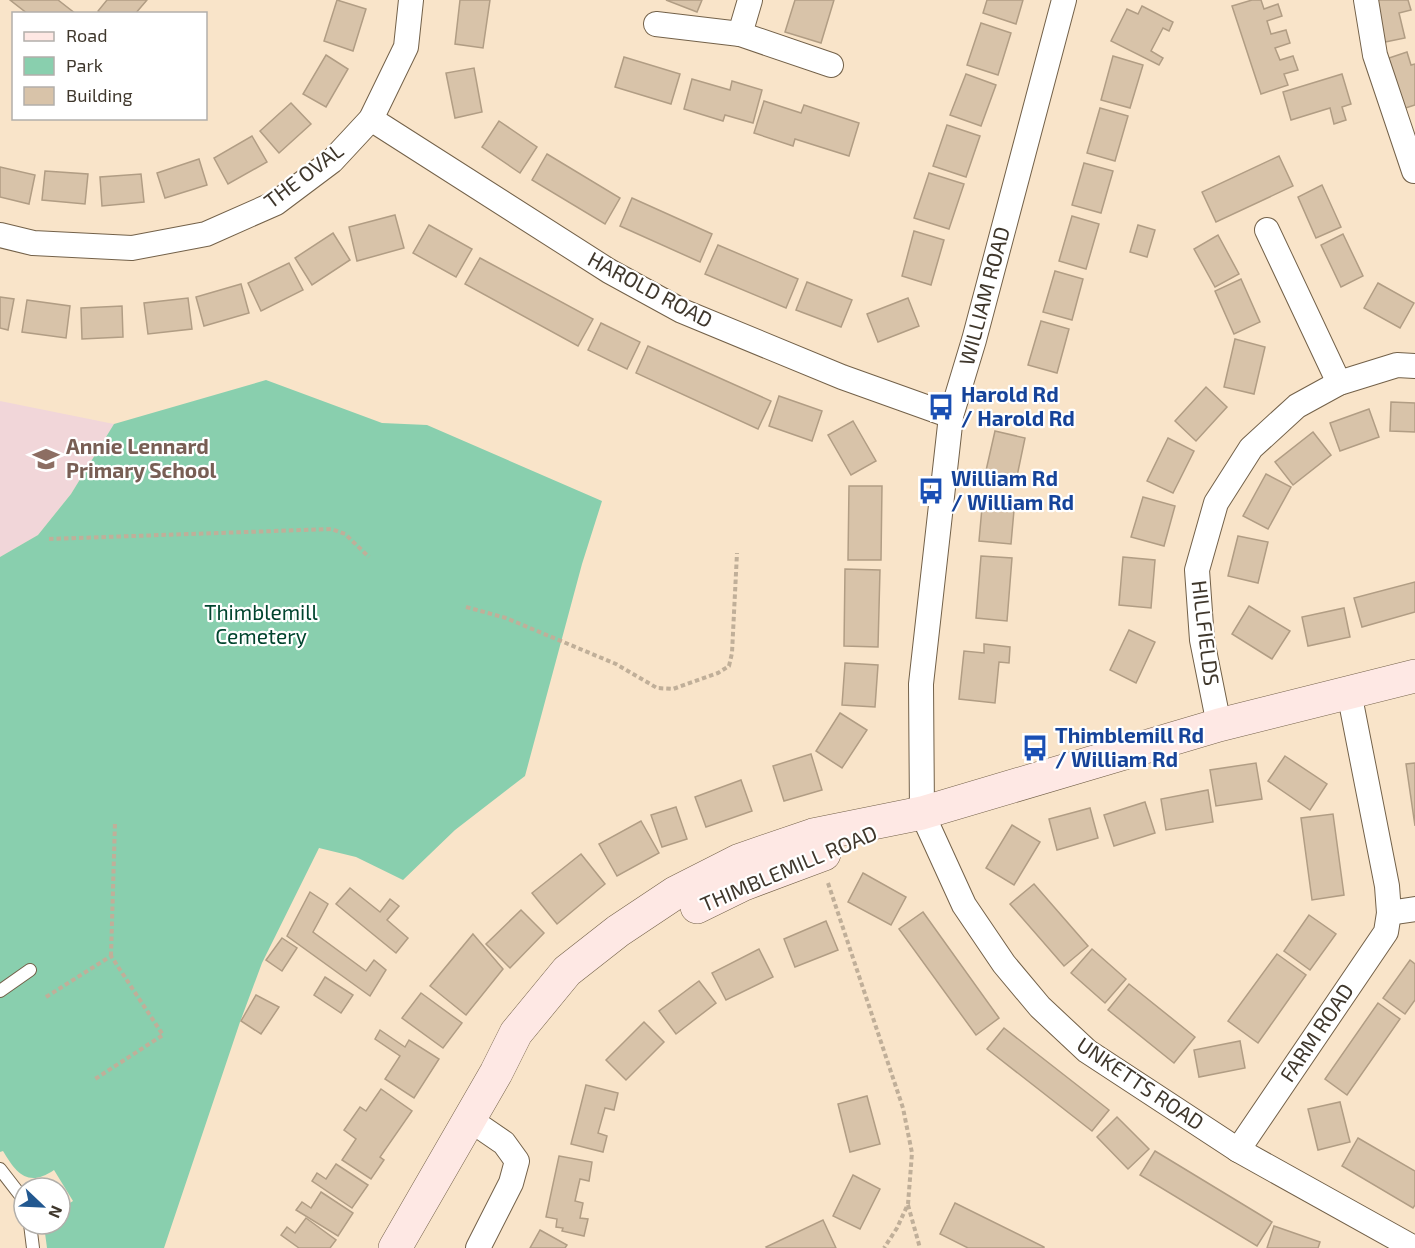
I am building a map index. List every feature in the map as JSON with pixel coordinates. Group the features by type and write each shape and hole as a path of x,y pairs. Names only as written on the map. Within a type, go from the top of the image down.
{"main road":[{"name":"THIMBLEMILL ROAD","path":"395,1248 496,1073 586,984 627,951 689,911 744,884 840,848 922,813 1219,725 1415,676"}],"street":[{"name":"THE OVAL","path":"0,235 33,243 132,248 206,234 276,203 332,160 371,119 406,47 411,0"},
{"path":"740,33 750,0"},
{"name":"WILLIAM ROAD","path":"922,813 921,684 951,416 974,340 1064,0"},
{"path":"1366,0 1375,55 1410,140 1414,171"},
{"path":"656,24 740,33 831,65"},
{"name":"HAROLD ROAD","path":"371,119 609,271 682,311 842,377 951,416"},
{"path":"1267,230 1339,382"},
{"name":"HILLFIELDS","path":"1219,725 1202,640 1197,570 1216,503 1251,448 1297,406 1339,382 1397,365 1415,366"},
{"name":"FARM ROAD","path":"1238,1150 1386,932 1389,913 1387,886 1349,692"},
{"name":"UNKETTS ROAD","path":"922,813 964,905 1004,964 1041,1007 1087,1051 1238,1150 1413,1248"},
{"path":"1389,913 1415,909"},
{"path":"469,1119 504,1143 517,1161 511,1183 478,1248"}],"lane":[{"path":"0,991 30,970"},
{"path":"0,1169 12,1184"}],"path":[{"path":"50,538 331,529 345,534 369,557"},
{"path":"466,607 506,618 616,664 657,688 673,689 718,673 729,666 732,653 737,553"},
{"path":"94,1079 163,1035 111,956 115,822"},
{"path":"826,879 903,1108 912,1153 908,1204 920,1248"},
{"path":"46,997 111,956"},
{"path":"884,1248 897,1228 908,1204"}],"shaded area":[{"name":"Annie Lennard Primary School","path":"0,401 114,424 71,494 38,535 0,557"}],"green space":[{"name":"Thimblemill Cemetery","path":"266,380 382,423 427,425 602,501 582,564 525,776 455,830 403,880 356,857 319,848 262,963 164,1248 47,1248 45,1236 72,1236 72,1176 58,1176 54,1170 42,1176 24,1176 13,1166 3,1151 0,1152 0,557 38,535 71,494 114,424"}],"building":[{"path":"10,0 58,0 73,12 25,12"},
{"path":"107,0 147,0 137,12 98,11"},
{"path":"337,0 366,9 353,51 324,41"},
{"path":"460,0 490,0 483,48 455,44"},
{"path":"666,0 702,0 697,12"},
{"path":"795,0 834,0 821,43 785,32"},
{"path":"987,0 1023,0 1016,24 983,13"},
{"path":"1252,0 1261,0 1264,9 1278,4 1282,16 1267,21 1271,34 1286,30 1290,43 1275,48 1280,60 1293,56 1298,70 1284,74 1288,85 1261,94 1232,6"},
{"path":"1371,0 1408,0 1411,10 1399,13 1405,38 1380,43"},
{"path":"1142,6 1173,22 1169,31 1163,28 1151,51 1163,58 1159,65 1111,41 1127,9 1138,14"},
{"path":"981,23 1011,33 998,75 967,65"},
{"path":"1407,52 1411,65 1415,64 1415,105 1396,111 1389,58"},
{"path":"326,55 348,69 326,107 303,94"},
{"path":"1113,56 1143,65 1130,108 1101,100"},
{"path":"624,57 680,74 671,104 615,87"},
{"path":"474,68 482,112 455,118 446,73"},
{"path":"966,74 996,85 981,126 950,115"},
{"path":"1342,74 1351,104 1342,107 1346,120 1334,124 1330,108 1291,120 1283,92"},
{"path":"692,79 730,90 732,81 762,90 753,123 725,115 723,121 684,109"},
{"path":"764,101 801,113 804,105 859,123 849,156 795,139 793,146 754,133"},
{"path":"291,103 311,124 279,153 260,131"},
{"path":"1100,108 1128,116 1115,161 1087,153"},
{"path":"499,121 537,147 520,173 482,147"},
{"path":"947,125 980,136 966,177 933,166"},
{"path":"252,136 267,162 228,184 214,158"},
{"path":"547,154 620,198 605,224 532,180"},
{"path":"1279,156 1293,186 1216,222 1202,192"},
{"path":"199,159 207,185 165,198 157,173"},
{"path":"1084,163 1113,171 1101,213 1072,205"},
{"path":"0,167 35,175 29,204 0,197"},
{"path":"45,171 88,174 85,204 42,200"},
{"path":"929,173 964,184 949,229 914,218"},
{"path":"141,174 144,202 102,206 100,177"},
{"path":"1322,185 1341,227 1316,238 1298,197"},
{"path":"632,198 712,234 700,262 620,226"},
{"path":"395,215 404,248 357,261 349,227"},
{"path":"1072,216 1099,224 1086,269 1059,261"},
{"path":"429,225 472,249 456,277 413,253"},
{"path":"1138,225 1155,230 1147,257 1130,252"},
{"path":"914,231 944,240 931,285 902,276"},
{"path":"333,233 350,260 312,285 295,258"},
{"path":"1343,234 1363,276 1341,287 1321,245"},
{"path":"1218,235 1239,274 1215,287 1194,249"},
{"path":"718,245 798,279 786,308 705,274"},
{"path":"480,258 593,319 578,346 465,284"},
{"path":"289,263 303,290 261,311 248,283"},
{"path":"1055,271 1083,279 1072,320 1043,312"},
{"path":"1241,279 1260,322 1234,334 1215,291"},
{"path":"807,282 852,300 841,327 796,310"},
{"path":"1378,283 1414,303 1400,328 1364,308"},
{"path":"241,284 249,313 204,326 196,297"},
{"path":"0,297 14,299 8,330 0,328"},
{"path":"188,298 192,329 148,334 144,303"},
{"path":"908,298 919,326 878,342 867,314"},
{"path":"27,300 70,306 66,338 22,332"},
{"path":"122,306 123,337 82,339 81,308"},
{"path":"1041,321 1069,329 1057,373 1028,365"},
{"path":"601,323 640,342 627,369 588,350"},
{"path":"1235,339 1265,347 1254,394 1224,387"},
{"path":"648,346 771,401 758,429 636,373"},
{"path":"1206,387 1227,407 1196,441 1175,421"},
{"path":"779,396 822,411 812,441 769,426"},
{"path":"1391,402 1415,403 1415,432 1390,431"},
{"path":"1369,409 1379,437 1340,451 1330,423"},
{"path":"853,421 876,461 851,475 828,435"},
{"path":"995,431 1025,438 1016,481 985,475"},
{"path":"1313,432 1331,455 1293,485 1275,462"},
{"path":"1168,438 1194,451 1173,493 1147,481"},
{"path":"1266,474 1291,487 1268,529 1243,516"},
{"path":"849,486 882,486 881,560 848,560"},
{"path":"983,496 1015,499 1011,544 979,541"},
{"path":"1143,497 1175,506 1164,546 1131,537"},
{"path":"1238,536 1268,542 1258,583 1228,576"},
{"path":"981,556 1012,558 1007,621 976,618"},
{"path":"1123,557 1155,560 1151,608 1119,605"},
{"path":"845,569 880,570 878,647 844,646"},
{"path":"1415,582 1415,612 1362,627 1354,598"},
{"path":"1249,606 1290,631 1272,659 1232,634"},
{"path":"1344,608 1350,637 1308,646 1302,617"},
{"path":"1129,630 1155,642 1136,683 1110,670"},
{"path":"984,644 1010,647 1009,663 999,662 995,703 959,699 964,651 984,653"},
{"path":"845,663 878,665 875,707 842,705"},
{"path":"840,713 867,730 842,768 816,751"},
{"path":"811,754 822,790 784,801 773,766"},
{"path":"1285,756 1327,784 1310,810 1268,781"},
{"path":"1256,763 1262,799 1216,806 1210,770"},
{"path":"1415,763 1415,826 1406,764"},
{"path":"741,780 752,811 706,827 695,797"},
{"path":"1208,790 1213,822 1166,830 1161,799"},
{"path":"1145,802 1155,833 1114,846 1104,815"},
{"path":"676,807 687,839 662,847 651,815"},
{"path":"1090,808 1098,838 1057,850 1049,819"},
{"path":"1333,814 1344,895 1312,900 1301,818"},
{"path":"641,821 659,853 617,876 599,844"},
{"path":"1012,825 1040,842 1014,885 986,868"},
{"path":"581,854 605,884 557,924 532,893"},
{"path":"863,873 906,897 891,925 848,902"},
{"path":"1034,884 1088,946 1064,966 1010,904"},
{"path":"350,888 380,912 390,899 399,906 387,920 408,938 396,953 336,904"},
{"path":"310,892 328,904 313,932 366,971 374,960 386,970 370,996 287,936"},
{"path":"521,910 544,933 510,968 486,944"},
{"path":"923,912 999,1018 976,1035 899,929"},
{"path":"1309,915 1336,934 1310,970 1284,951"},
{"path":"826,921 838,950 795,967 784,939"},
{"path":"473,934 503,969 466,1015 430,986"},
{"path":"282,938 297,948 282,971 266,960"},
{"path":"759,949 773,977 726,1000 712,973"},
{"path":"1092,949 1126,979 1105,1003 1071,973"},
{"path":"1277,954 1306,975 1258,1043 1228,1021"},
{"path":"1410,960 1415,964 1415,1000 1405,1014 1383,998"},
{"path":"325,977 353,995 341,1013 314,995"},
{"path":"699,981 716,1003 676,1034 659,1011"},
{"path":"1129,984 1195,1037 1174,1063 1108,1010"},
{"path":"421,993 462,1023 443,1048 402,1018"},
{"path":"256,995 279,1007 261,1034 241,1021"},
{"path":"1378,1003 1400,1019 1347,1095 1325,1079"},
{"path":"644,1022 664,1042 626,1080 606,1060"},
{"path":"1004,1028 1109,1110 1092,1131 987,1049"},
{"path":"380,1030 405,1047 409,1040 439,1059 414,1098 385,1079 400,1056 375,1039"},
{"path":"1240,1041 1245,1068 1199,1077 1194,1050"},
{"path":"586,1085 618,1093 614,1110 605,1108 598,1133 607,1136 603,1152 571,1144"},
{"path":"381,1089 412,1111 380,1157 384,1160 371,1179 342,1160 356,1139 344,1130 360,1107 366,1111"},
{"path":"867,1096 880,1144 850,1152 838,1104"},
{"path":"1340,1102 1350,1142 1318,1150 1308,1109"},
{"path":"1117,1117 1149,1149 1128,1169 1097,1137"},
{"path":"1358,1138 1415,1171 1415,1205 1413,1208 1342,1166"},
{"path":"1155,1151 1272,1222 1257,1246 1140,1175"},
{"path":"559,1156 592,1162 589,1181 580,1179 575,1201 583,1203 580,1218 588,1219 584,1236 562,1231 563,1228 556,1227 557,1219 546,1217"},
{"path":"336,1164 368,1185 352,1208 312,1181 317,1173 326,1179"},
{"path":"853,1175 880,1189 860,1229 833,1216"},
{"path":"321,1192 353,1213 338,1236 296,1210 302,1202 311,1208"},
{"path":"955,1203 1044,1248 968,1248 940,1234"},
{"path":"306,1218 336,1240 330,1248 299,1248 281,1235 287,1227 295,1233"},
{"path":"823,1220 836,1248 766,1247"},
{"path":"1274,1226 1320,1242 1318,1248 1267,1248"},
{"path":"540,1230 567,1245 565,1248 530,1248"}],"place":[{"name":"Harold Rd / Harold Rd","path":"941,407"},
{"name":"Annie Lennard Primary School","path":"46,459"},
{"name":"William Rd / William Rd","path":"931,491"},
{"name":"Thimblemill Rd / William Rd","path":"1035,748"}]}
